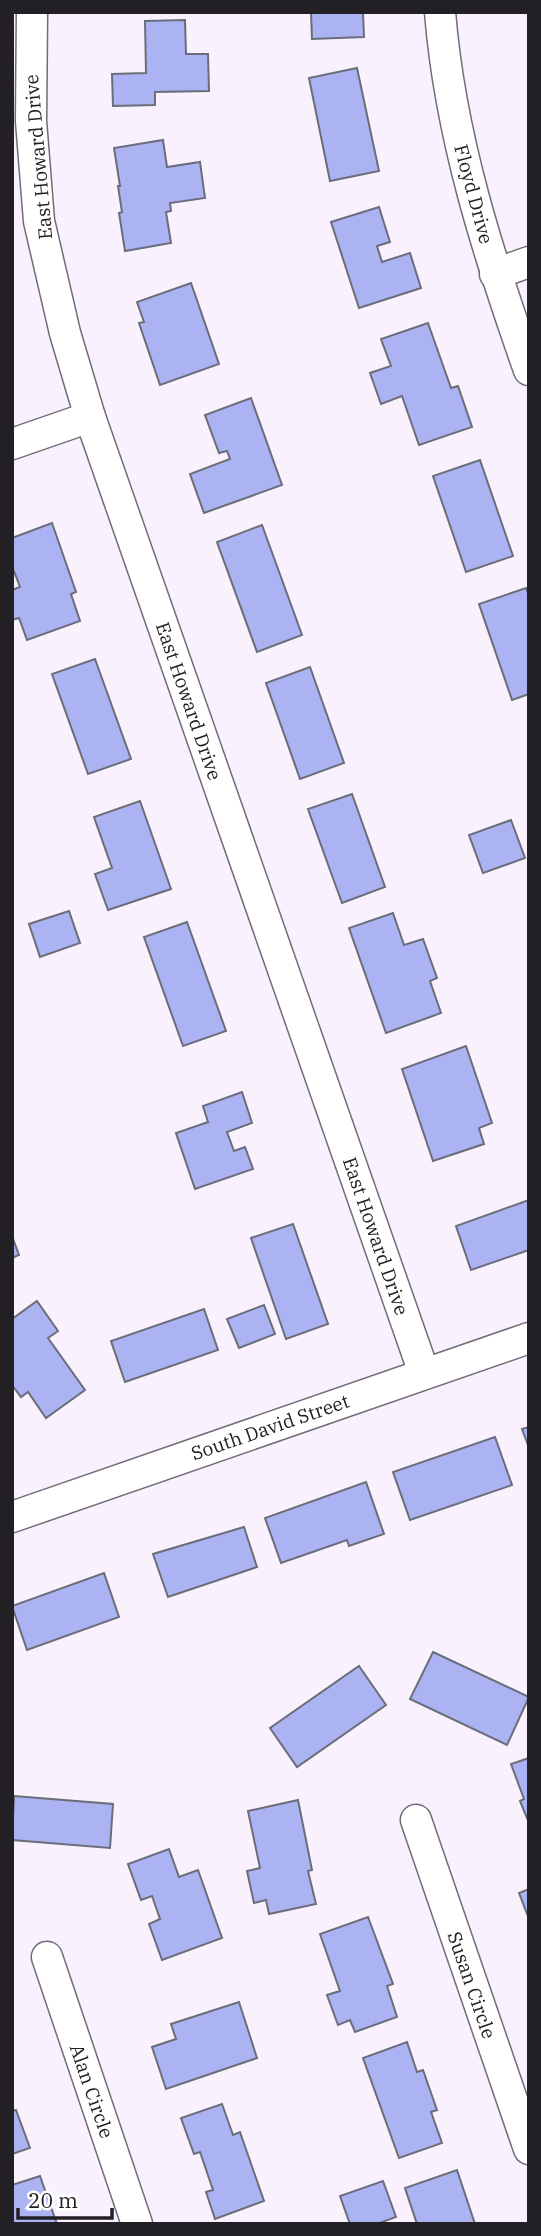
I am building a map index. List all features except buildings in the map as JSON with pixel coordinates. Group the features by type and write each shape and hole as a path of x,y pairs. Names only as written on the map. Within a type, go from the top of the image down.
{"street":[{"name":"East Howard Drive","path":"32,12 31,121 39,221 65,333 90,417 424,1373"},
{"name":"Floyd Drive","path":"440,12 444,69 467,175 495,274 529,370"},
{"path":"495,274 529,262"},
{"path":"12,444 90,417"},
{"name":"South David Street","path":"12,1517 529,1338"},
{"name":"Susan Circle","path":"416,1820 529,2149"},
{"name":"Alan Circle","path":"47,1957 137,2224"}]}
